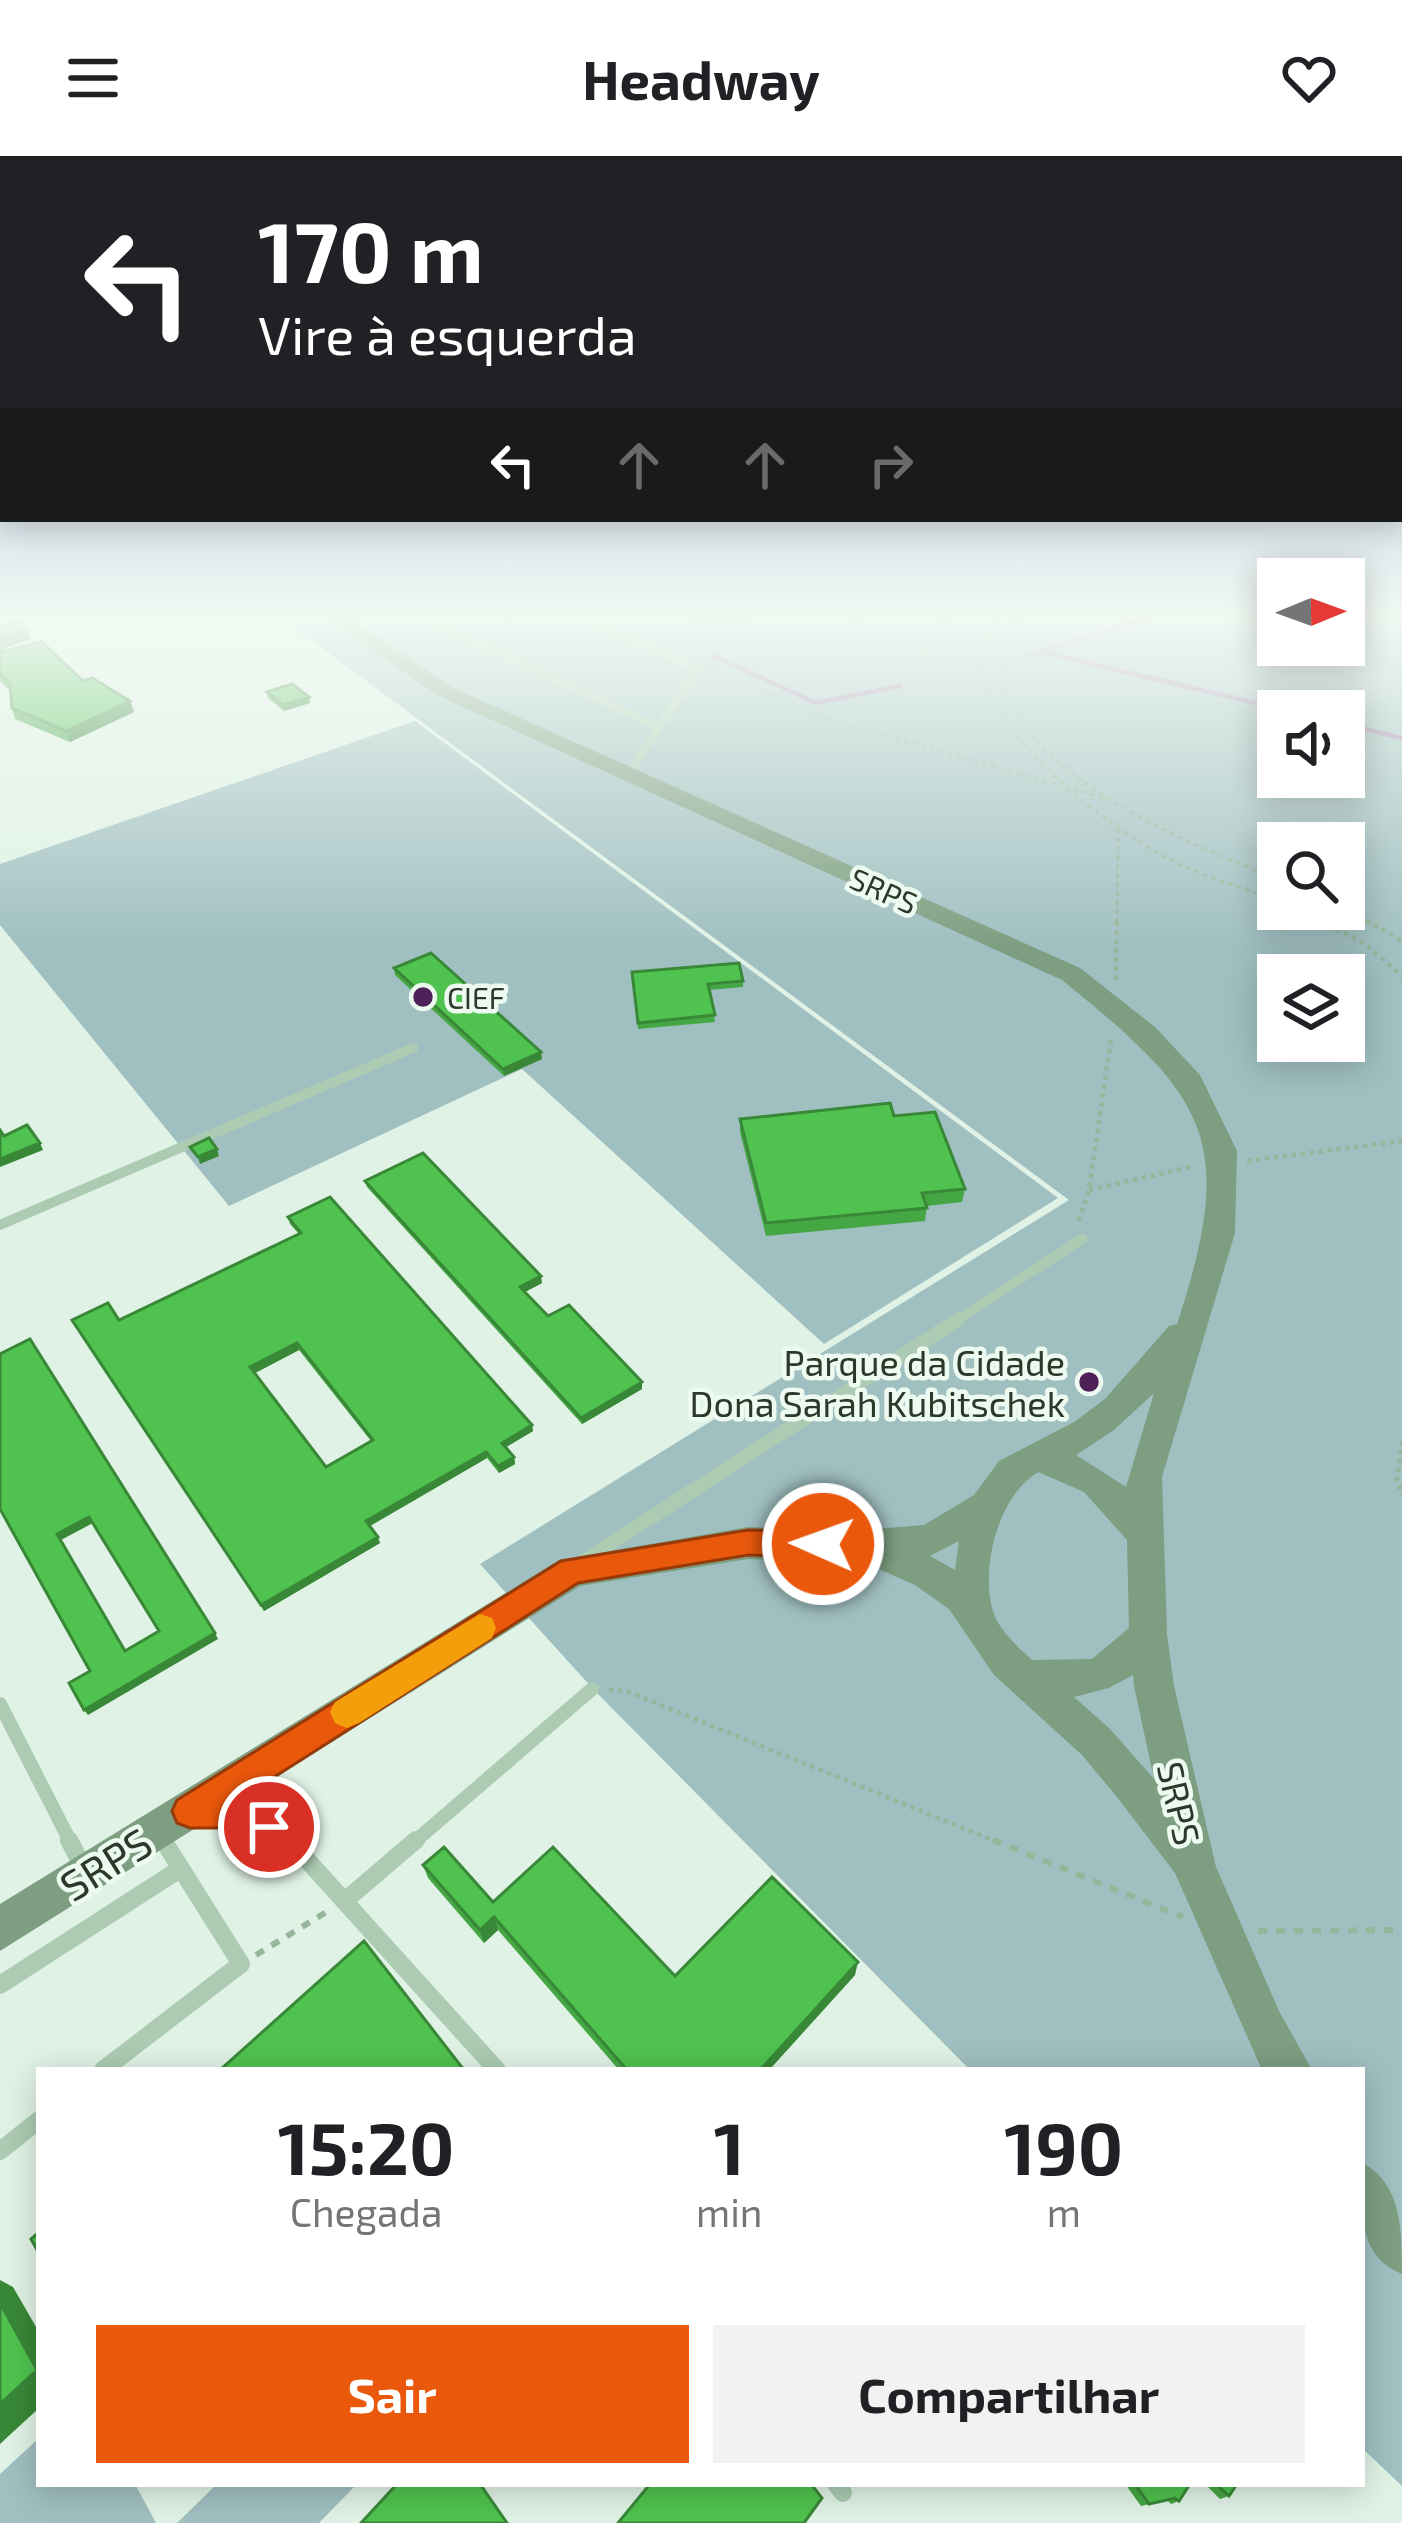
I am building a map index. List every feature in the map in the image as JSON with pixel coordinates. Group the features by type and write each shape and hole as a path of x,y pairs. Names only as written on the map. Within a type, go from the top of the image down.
{"main road":[{"name":"SRPS","path":"523,728 1071,974 1116,1008 1190,1081 1224,1163 1220,1233 1166,1419 1144,1477 1148,1634 1154,1685 1195,1868 1219,1931 1287,2067"},
{"name":"SRPS","path":"0,1929 572,1570 748,1543 863,1546 930,1540 986,1506 1010,1473 1034,1456 1066,1444 1117,1408 1153,1374 1194,1316"},
{"path":"1034,1456 1080,1468 1111,1490 1143,1533"},
{"path":"973,1608 977,1536 986,1506"},
{"name":"SRPS","path":"863,1546 933,1574 973,1608 986,1634 1132,1782 1195,1868"},
{"path":"1027,1678 1094,1679 1121,1665 1148,1634"},
{"path":"1365,2193 1402,2249"}],"lane":[{"path":"626,777 658,728"},
{"path":"0,1225 413,1048"},
{"path":"572,1570 1082,1239"},
{"path":"347,1899 592,1689"},
{"path":"0,1704 87,1874"},
{"path":"107,2067 241,1964 180,1869 173,1821 244,1811 294,1844 494,2067"},
{"path":"0,1985 180,1869"},
{"path":"0,2151 36,2122"}],"path":[{"path":"862,728 1108,800"},
{"path":"1015,728 1045,768 1118,824 1178,863 1257,893"},
{"path":"1031,728 1062,764 1108,800 1155,829 1257,870"},
{"path":"1082,1239 1078,1215 1089,1190 1116,1008 1118,824"},
{"path":"1365,920 1402,941"},
{"path":"1338,930 1364,943 1402,976"},
{"path":"1089,1190 1204,1163 1402,1142"},
{"path":"1402,1441 1397,1480 1402,1496"},
{"path":"592,1689 626,1690 1219,1931 1402,1930"},
{"path":"241,1964 347,1899"}],"shaded area":[{"name":"CIEF","path":"393,728 425,728 1058,1198 824,1344 522,1069 229,1206 0,925 0,864"},
{"name":"Parque da Cidade Dona Sarah Kubitschek","path":"431,728 1257,728 1257,798 1365,798 1365,728 1402,728 1402,2486 1365,2451 1365,2067 967,2067 594,1690 480,1564 1069,1200"},
{"path":"36,2441 36,2487 137,2487 156,2523 0,2523 0,2474"},
{"path":"214,2487 354,2487 319,2523 177,2523"}],"building":[{"path":"431,953 541,1052 503,1069 394,968"},
{"path":"739,963 743,981 708,984 715,1015 638,1023 632,972"},
{"path":"890,1103 894,1116 935,1112 965,1189 922,1193 927,1208 766,1223 740,1119"},
{"path":"27,1125 40,1143 0,1159 0,1130 4,1136"},
{"path":"209,1138 217,1149 198,1157 190,1147"},
{"path":"423,1153 541,1276 520,1287 548,1316 569,1305 642,1382 581,1418 365,1181"},
{"path":"330,1197 532,1425 502,1443 514,1457 498,1466 486,1452 366,1521 378,1537 261,1605 72,1320 108,1303 119,1320 301,1233 288,1217","holes":["297,1343 373,1440 326,1467 250,1367"]},
{"path":"30,1339 215,1633 84,1710 69,1683 90,1671 0,1509 0,1354","holes":["89,1517 159,1631 125,1651 57,1534"]},
{"path":"444,1847 493,1902 553,1847 675,1976 772,1877 858,1962 763,2067 624,2067 494,1917 480,1930 423,1865"},
{"path":"364,1941 462,2067 223,2067"},
{"path":"0,2303 36,2371 0,2404"},
{"path":"394,2487 482,2487 507,2523 361,2523"},
{"path":"648,2487 813,2487 822,2498 804,2523 618,2523"},
{"path":"1137,2487 1188,2487 1179,2501 1149,2504"}],"waterway":[{"path":"1365,729 1402,738"}],"slow traffic":[{"path":"347,1712 480,1628"}],"place":[{"name":"CIEF","path":"423,997"},
{"name":"Parque da Cidade Dona Sarah Kubitschek","path":"1089,1382"}],"route":[{"path":"269,1827 244,1811 190,1811 572,1570 748,1543 823,1544"}]}
